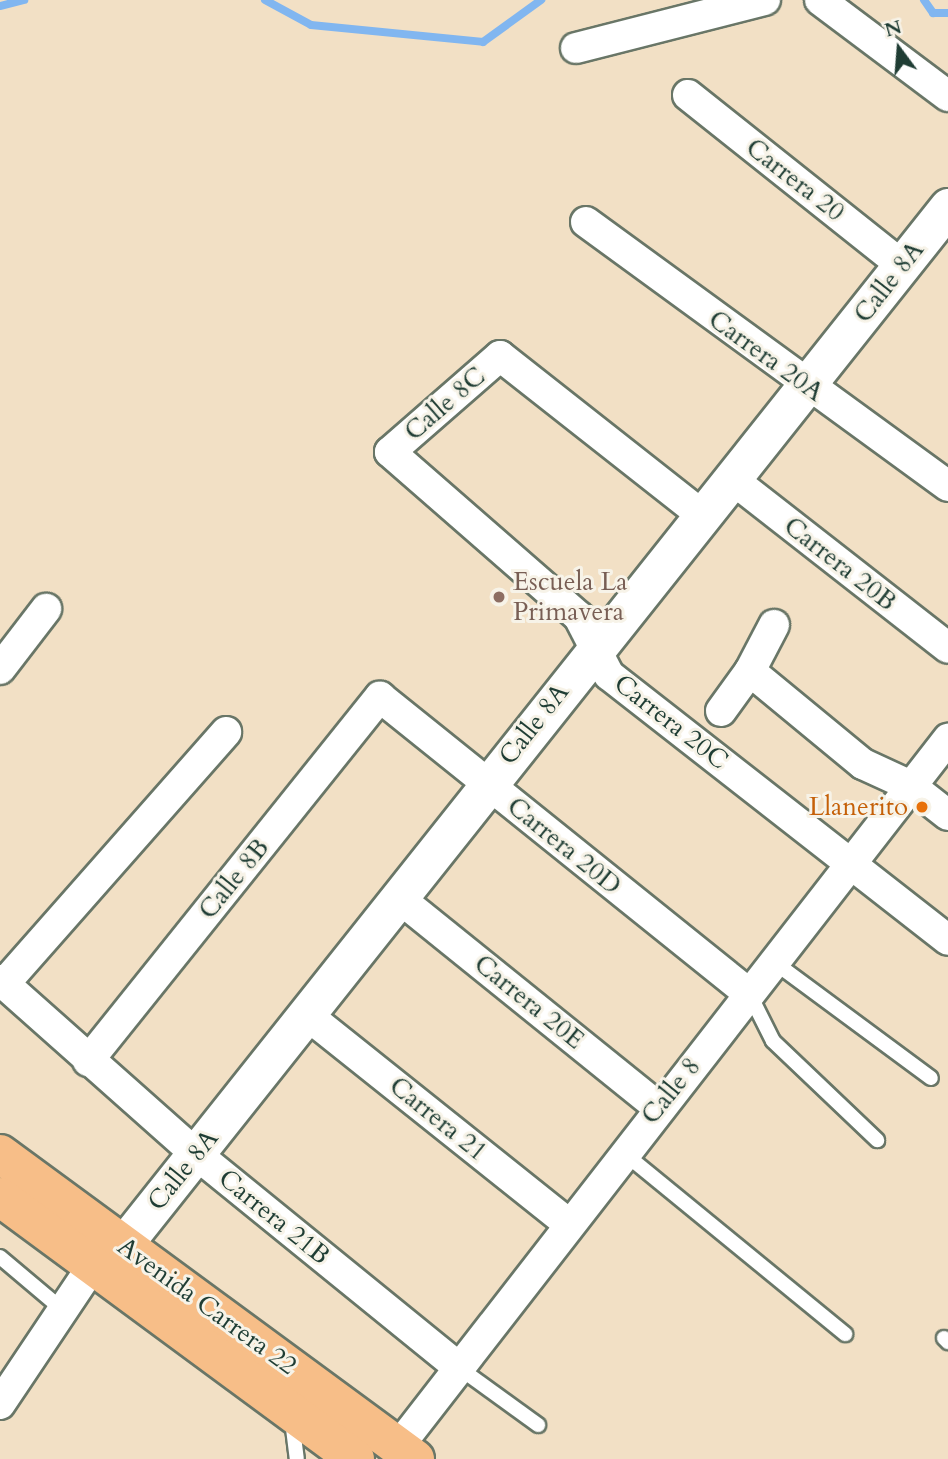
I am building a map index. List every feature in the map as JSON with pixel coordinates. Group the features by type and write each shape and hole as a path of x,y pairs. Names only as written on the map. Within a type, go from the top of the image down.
{"main road":[{"name":"Avenida Carrera 22","path":"0,1154 108,1255 290,1412 355,1459"},
{"name":"Avenida Carrera 22","path":"0,1197 108,1255 406,1453"}],"street":[{"path":"576,48 765,0"},
{"path":"820,0 948,96"},
{"name":"Carrera 20","path":"688,95 902,265"},
{"name":"Calle 8A","path":"0,1405 63,1310 196,1154 595,647 807,388 948,207"},
{"name":"Carrera 20A","path":"586,222 807,388 948,486"},
{"name":"Calle 8C","path":"390,452 500,356 702,515"},
{"name":"Carrera 20C","path":"390,452 579,617 610,675 948,940"},
{"name":"Carrera 20B","path":"732,479 948,649"},
{"path":"0,668 46,609"},
{"path":"721,711 750,671 774,625"},
{"path":"750,671 863,764 911,786 948,816"},
{"name":"Carrera 20D","path":"380,697 749,994"},
{"name":"Calle 8B","path":"88,1061 380,697"},
{"path":"2,982 226,732"},
{"name":"Calle 8","path":"406,1453 458,1367 658,1107 948,739"},
{"name":"Carrera 20E","path":"399,898 658,1107"},
{"name":"Carrera 21B","path":"2,982 196,1154 458,1367"},
{"name":"Carrera 21","path":"307,1015 568,1223"}],"lane":[{"path":"774,962 931,1078"},
{"path":"749,994 773,1041 877,1140"},
{"path":"623,1153 845,1334"},
{"path":"0,1257 63,1310"},
{"path":"458,1367 538,1425"},
{"path":"290,1412 297,1459"}],"waterway":[{"path":"0,6 24,0"},
{"path":"265,0 311,25 483,42 541,0"},
{"path":"924,0 933,13 948,13"}],"place":[{"name":"Escuela La Primavera","path":"499,597"},
{"name":"Llanerito","path":"922,807"}]}
